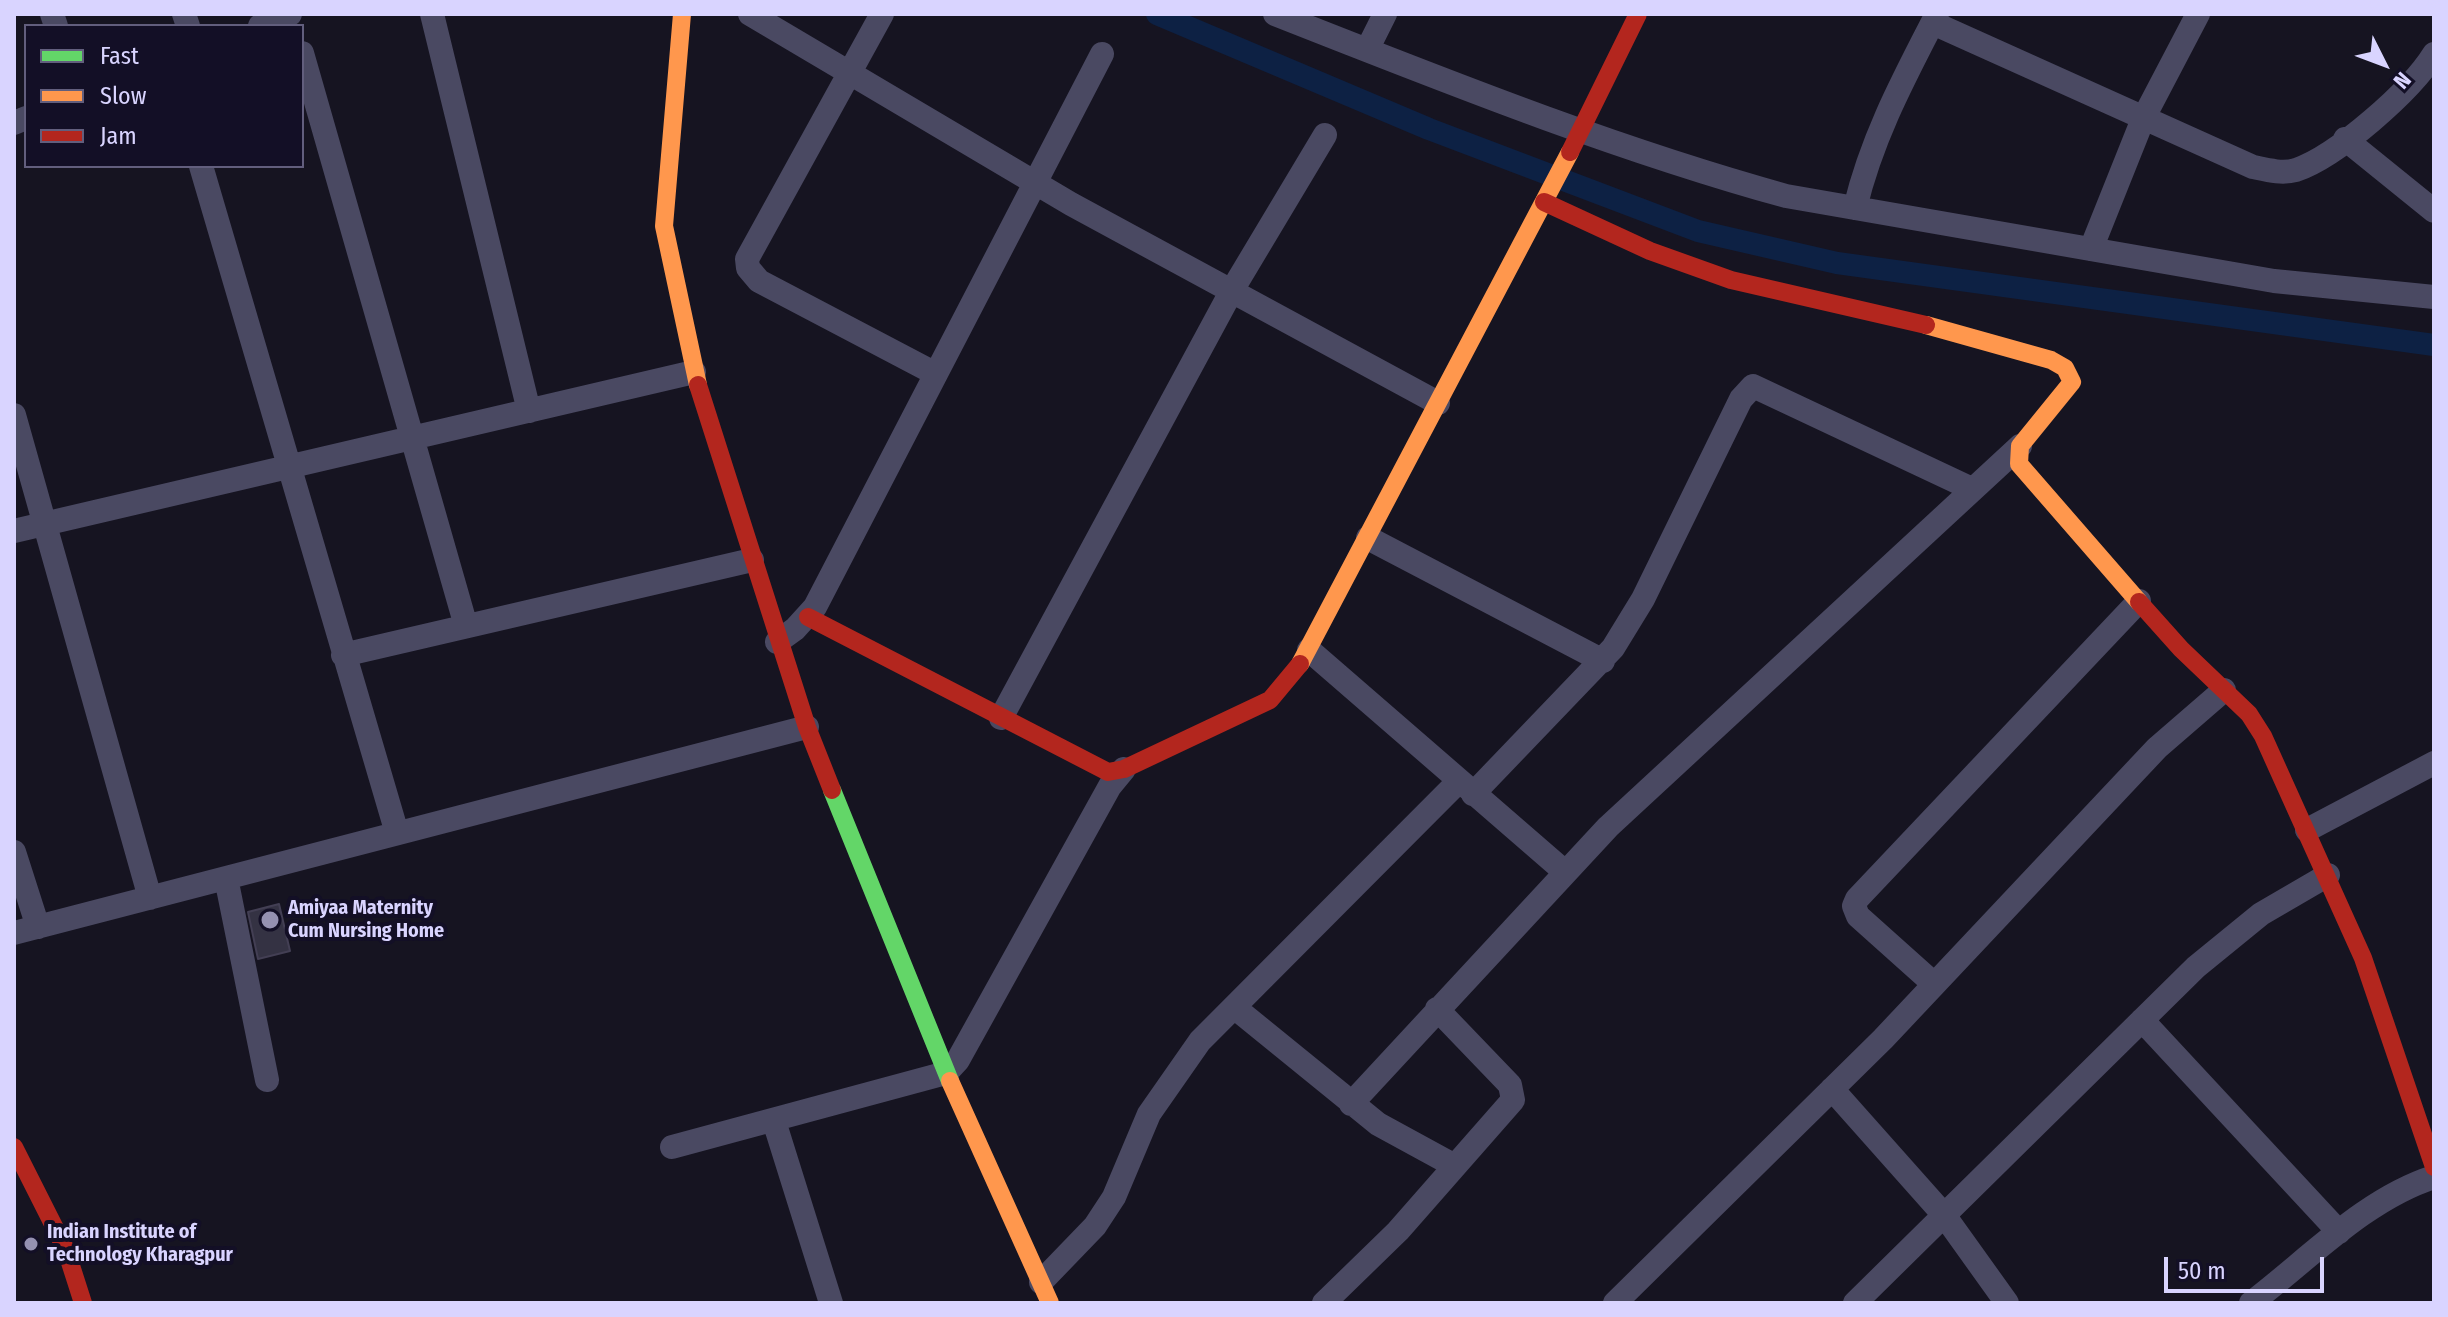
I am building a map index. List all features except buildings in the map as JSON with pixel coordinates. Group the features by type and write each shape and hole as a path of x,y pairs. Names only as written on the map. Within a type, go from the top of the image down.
{"street":[{"path":"265,24 291,14"},
{"path":"432,14 529,411"},
{"path":"682,14 664,226 694,372 777,642 807,727 946,1073 1046,1292 1114,1197 1162,1092 1200,1041 1603,661 1643,599 1741,399 1753,386 1972,489"},
{"path":"750,14 1036,183 1438,403"},
{"path":"882,14 747,259 748,268 759,281 936,374"},
{"path":"1275,14 1576,134 1786,196 2274,281 2434,297"},
{"path":"1367,50 1385,14"},
{"path":"808,617 1108,772 1124,769 1270,700 1291,678 1309,650 1546,199 1638,14"},
{"path":"2091,249 2143,119 2198,14"},
{"path":"1855,208 1865,166 1889,105 1935,19 2143,119 2253,167 2274,172 2295,170 2394,105 2434,54"},
{"path":"777,642 808,617 1102,54"},
{"path":"304,60 466,626"},
{"path":"1001,718 1231,292 1325,135"},
{"path":"2345,139 2434,211"},
{"path":"202,168 397,833"},
{"path":"1351,1104 1565,872 1661,776 2020,446 2072,382 2071,375 2057,362 1895,316 1760,288 1652,253 1546,199"},
{"path":"14,531 694,372"},
{"path":"14,415 150,898"},
{"path":"2020,446 2017,458 2023,470 2196,665 2249,714 2263,736 2328,875 2373,987 2434,1167"},
{"path":"1368,538 1603,661"},
{"path":"343,655 752,560"},
{"path":"1934,984 1858,916 1854,906 1857,899 2139,601"},
{"path":"1309,650 1565,872"},
{"path":"1615,1303 1832,1089 2157,748 2224,690"},
{"path":"14,933 807,727"},
{"path":"2307,830 2434,763"},
{"path":"672,1147 946,1073 958,1060 1110,786 1124,769"},
{"path":"14,852 38,927"},
{"path":"1855,1303 2196,967 2261,914 2328,875"},
{"path":"226,878 267,1080"},
{"path":"1234,1007 1378,1124 1455,1166"},
{"path":"1324,1303 1398,1231 1508,1107 1514,1093 1437,1009"},
{"path":"2142,1020 2339,1232"},
{"path":"1832,1089 1944,1215 2007,1303"},
{"path":"774,1121 831,1303"},
{"path":"14,1147 66,1250 83,1303"},
{"path":"2251,1303 2339,1232 2398,1192 2434,1177"}],"waterway":[{"path":"1157,14 1429,129 1698,231 1837,263 2434,345"}],"traffic: fast":[{"path":"832,790 950,1081"}],"traffic: slow":[{"path":"682,14 664,226 698,385"},
{"path":"1300,664 1570,152"},
{"path":"1926,325 2051,360 2065,368 2072,382 2020,446 2019,464 2139,602"},
{"path":"950,1081 1050,1303"}],"traffic: jam":[{"path":"1570,152 1638,14"},
{"path":"1544,202 1650,251 1731,280 1926,325"},
{"path":"698,385 807,727 832,790"},
{"path":"2139,602 2181,649 2249,714 2263,736 2363,958 2434,1167"},
{"path":"808,617 1108,772 1124,769 1270,700 1300,664"},
{"path":"14,1147 66,1250 83,1303"}],"place":[{"name":"Amiyaa Maternity Cum Nursing Home","path":"270,920"},
{"name":"Indian Institute of Technology Kharagpur","path":"31,1244"}]}
